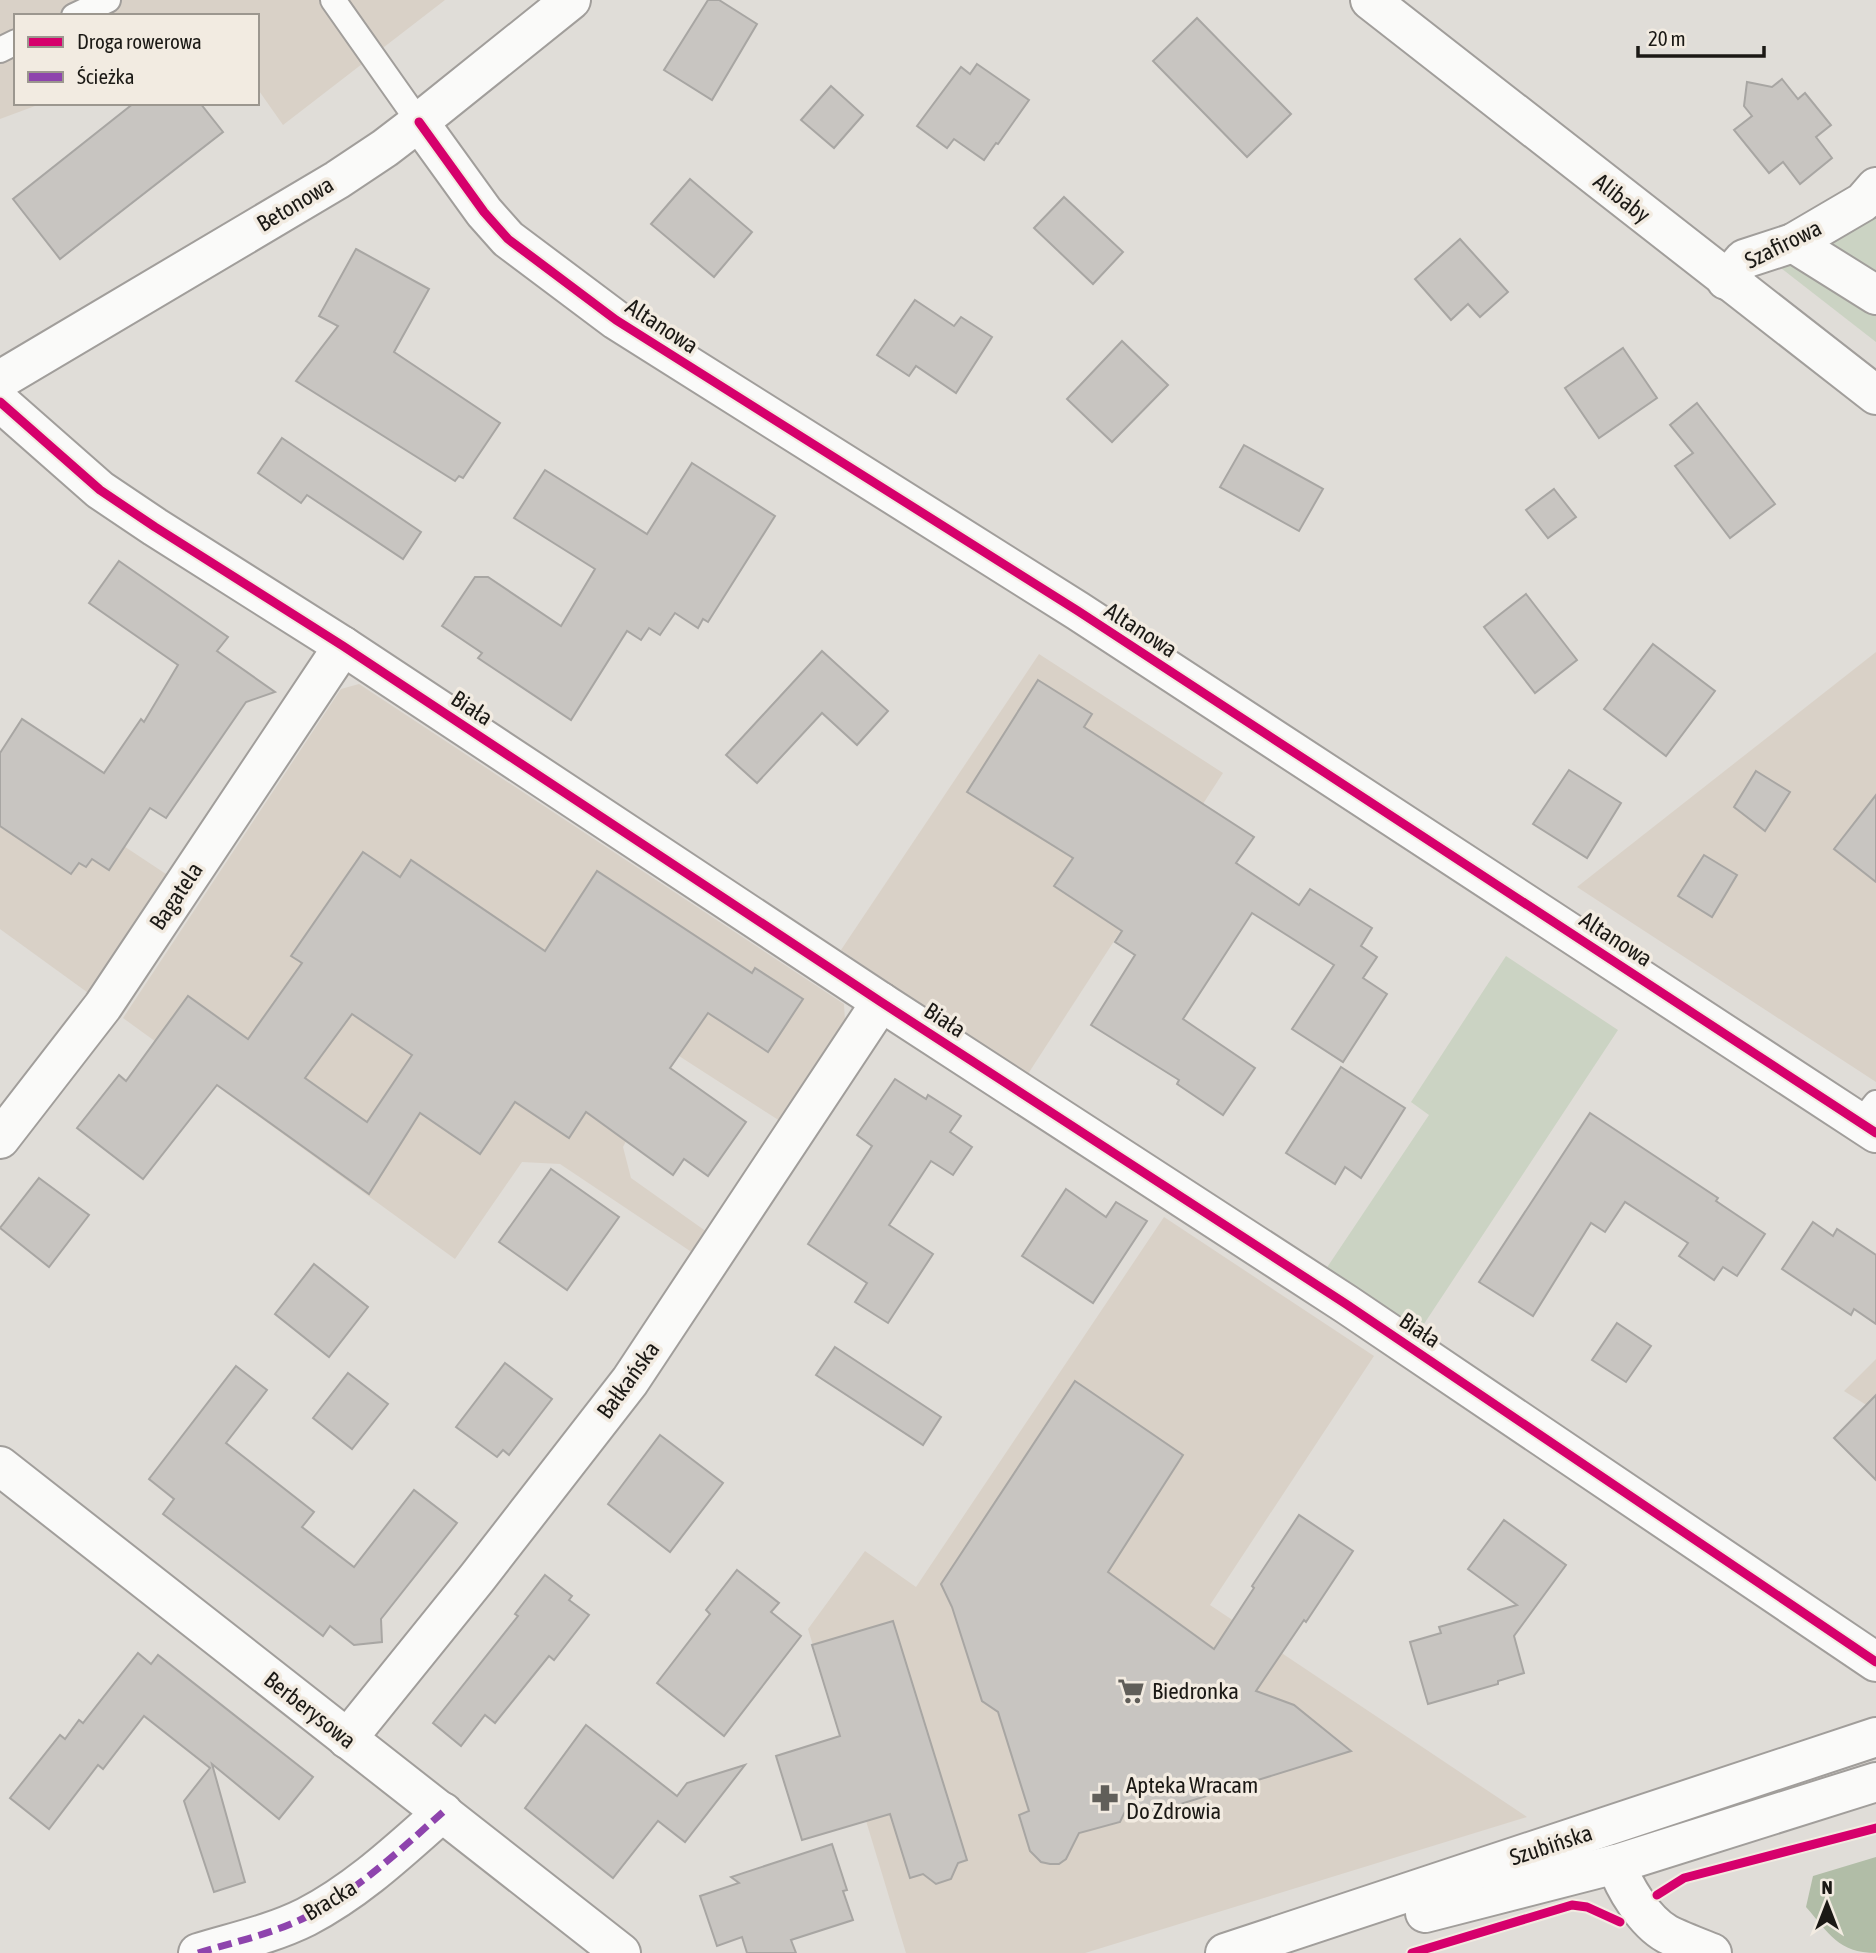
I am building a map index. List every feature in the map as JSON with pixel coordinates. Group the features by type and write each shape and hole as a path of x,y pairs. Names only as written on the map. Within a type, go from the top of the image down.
{"street":[{"name":"Betonowa","path":"0,380 337,180 419,122 571,0"},
{"name":"Alibaby","path":"1370,0 1876,395"},
{"name":"Altanowa","path":"419,122 484,212 508,239 616,320 1078,611 1871,1120"},
{"name":"Szafirowa","path":"1726,280 1744,259 1793,243 1863,202 1876,187"},
{"path":"1793,243 1876,295"},
{"name":"Biała","path":"0,402 100,490 343,646 881,1002 1346,1304 1876,1662"},
{"name":"Bagatela","path":"0,1139 103,1006 343,646"},
{"name":"Bałkańska","path":"347,1739 477,1578 629,1381 881,1002"},
{"name":"Berberysowa","path":"0,1466 621,1953"},
{"name":"Szubińska","path":"1225,1953 1876,1737"},
{"name":"Szubińska","path":"1296,1953 1455,1903 1616,1864 1876,1783"},
{"name":"Bracka","path":"198,1953 263,1934 304,1918 343,1896 443,1812"},
{"path":"1616,1864 1623,1885 1642,1911 1664,1932 1712,1953"}],"lane":[{"path":"78,14 108,0"},
{"path":"333,0 419,122"}],"shaded area":[{"path":"0,0 445,0 283,125 259,91 259,14 14,14 14,105 38,105 0,119"},
{"path":"1876,652 1876,1082 1577,887"},
{"path":"1039,654 1223,773 1026,1077 841,950"},
{"path":"359,684 844,1004 845,1021 780,1121 679,1056 640,1114 623,1147 631,1178 707,1232 693,1253 560,1164 522,1162 455,1259 123,1018 341,689"},
{"path":"0,764 169,876 91,995 0,929"},
{"path":"1164,1217 1374,1356 1210,1605 1527,1817 1085,1953 906,1953 808,1629 865,1551 916,1587"},
{"path":"1876,1359 1876,1411 1844,1391"}],"green space":[{"path":"1876,213 1876,342 1777,265"},
{"path":"1506,956 1618,1030 1420,1330 1326,1269 1429,1115 1411,1102"},
{"path":"1876,1857 1876,1953 1852,1949 1835,1940 1806,1907 1813,1876"}],"building":[{"path":"708,0 719,0 757,24 712,100 664,70"},
{"path":"1197,18 1291,114 1247,157 1153,61"},
{"path":"977,64 1029,100 984,160 954,139 947,148 917,126 961,67 970,74"},
{"path":"1782,79 1798,99 1805,93 1831,125 1816,137 1832,158 1800,184 1783,162 1769,173 1734,130 1752,116 1744,106 1747,82 1772,87"},
{"path":"831,86 863,115 834,148 801,120"},
{"path":"131,105 202,105 223,132 60,259 13,199"},
{"path":"690,179 752,232 714,277 651,224"},
{"path":"1064,197 1123,252 1093,284 1034,228"},
{"path":"1460,239 1508,292 1480,317 1468,304 1451,320 1415,279"},
{"path":"356,249 429,289 394,352 500,423 463,478 459,476 455,481 296,381 338,326 319,316"},
{"path":"915,300 954,326 961,317 992,337 956,393 916,366 909,376 877,355"},
{"path":"1122,341 1168,385 1112,442 1067,399"},
{"path":"1623,348 1657,398 1599,438 1565,388"},
{"path":"1697,403 1775,504 1730,538 1675,466 1693,453 1670,425"},
{"path":"282,438 421,532 403,559 307,495 301,503 258,473"},
{"path":"1244,445 1323,489 1299,531 1220,487"},
{"path":"692,463 775,516 708,622 703,619 698,628 675,613 660,635 649,628 641,640 627,631 571,720 478,658 482,653 442,626 475,577 488,577 561,626 595,569 514,518 545,470 647,534"},
{"path":"1554,489 1576,517 1548,538 1526,510"},
{"path":"119,561 228,637 217,651 275,692 246,702 166,818 150,808 109,870 92,859 86,867 79,863 71,874 0,826 0,753 22,719 104,773 141,719 144,722 178,665 89,603"},
{"path":"1526,594 1577,660 1535,693 1484,627"},
{"path":"1653,644 1715,691 1666,756 1604,709"},
{"path":"822,651 888,711 857,745 822,713 757,783 726,755"},
{"path":"1038,680 1092,714 1084,727 1254,837 1236,863 1299,905 1310,889 1372,928 1361,946 1377,957 1363,978 1387,994 1343,1062 1292,1029 1334,965 1252,913 1183,1019 1255,1068 1223,1115 1177,1084 1179,1080 1091,1025 1135,955 1115,942 1122,931 1054,886 1073,858 967,792"},
{"path":"1569,770 1621,803 1587,858 1533,824"},
{"path":"1756,771 1790,792 1765,831 1734,807"},
{"path":"1876,795 1876,882 1834,849"},
{"path":"363,852 400,877 411,860 545,951 597,871 752,973 755,968 803,999 768,1052 708,1013 670,1068 746,1122 708,1176 684,1159 673,1175 586,1112 569,1138 515,1102 480,1154 420,1113 369,1194 217,1085 143,1179 77,1128 119,1075 126,1081 188,996 248,1039 302,963 291,956","holes":["352,1014 412,1055 367,1122 305,1078"]},
{"path":"1704,855 1737,875 1712,917 1678,896"},
{"path":"1341,1067 1405,1108 1361,1178 1345,1167 1335,1184 1286,1153"},
{"path":"895,1079 926,1099 928,1095 961,1116 950,1132 972,1147 953,1175 931,1161 889,1225 933,1254 888,1323 855,1302 867,1283 808,1244 872,1146 857,1135"},
{"path":"1590,1113 1718,1198 1716,1201 1765,1234 1737,1276 1723,1267 1714,1280 1679,1256 1688,1243 1625,1202 1605,1232 1591,1223 1533,1316 1479,1282"},
{"path":"551,1169 619,1217 567,1290 499,1242"},
{"path":"39,1178 89,1215 49,1267 0,1228"},
{"path":"1066,1189 1106,1217 1116,1202 1147,1221 1093,1303 1022,1256"},
{"path":"1813,1222 1833,1236 1837,1229 1876,1255 1876,1324 1854,1309 1851,1315 1782,1269"},
{"path":"314,1264 368,1307 329,1357 275,1314"},
{"path":"1617,1323 1651,1346 1626,1382 1592,1360"},
{"path":"835,1347 941,1417 923,1445 816,1375"},
{"path":"505,1363 552,1399 509,1455 503,1450 497,1457 456,1427"},
{"path":"236,1366 267,1390 226,1443 314,1512 302,1527 354,1567 414,1490 457,1523 381,1619 382,1642 354,1645 330,1626 323,1636 163,1514 174,1499 149,1479"},
{"path":"348,1373 388,1404 352,1449 313,1418"},
{"path":"1075,1381 1183,1455 1108,1572 1214,1649 1299,1515 1353,1551 1256,1691 1294,1705 1351,1751 1155,1812 1130,1801 1120,1822 1079,1833 1066,1859 1059,1864 1050,1864 1041,1862 1030,1851 1019,1815 1029,1811 998,1712 982,1701 952,1607 941,1584"},
{"path":"1876,1395 1876,1480 1834,1438"},
{"path":"660,1435 723,1483 670,1552 608,1504"},
{"path":"1504,1520 1566,1565 1514,1636 1524,1673 1498,1681 1498,1684 1428,1704 1410,1642 1441,1633 1439,1627 1517,1605 1468,1569"},
{"path":"737,1570 779,1603 771,1612 801,1636 724,1736 657,1683 710,1614 706,1610"},
{"path":"545,1575 572,1596 569,1600 589,1615 554,1660 549,1656 495,1723 485,1715 461,1746 433,1723 518,1616 515,1614"},
{"path":"893,1621 967,1860 958,1863 951,1879 936,1884 923,1874 910,1878 890,1814 802,1840 776,1756 840,1736 812,1645"},
{"path":"138,1653 151,1664 158,1655 313,1777 279,1819 212,1764 245,1882 214,1892 184,1801 210,1768 144,1716 103,1769 98,1765 49,1829 10,1798 60,1735 65,1739 79,1720 83,1723"},
{"path":"586,1725 677,1796 687,1783 745,1765 685,1842 658,1821 613,1878 525,1808"},
{"path":"832,1844 847,1890 843,1891 853,1920 791,1940 796,1953 747,1953 742,1937 717,1946 700,1896 739,1883 731,1877"}],"marked path":[{"path":"198,1953 253,1937 306,1917 343,1895 378,1869 443,1812"}],"cycle path":[{"path":"419,122 484,212 508,239 616,320 1078,611 1876,1133"},
{"path":"0,402 100,490 155,527 343,646 881,1002 1346,1304 1876,1662"},
{"path":"1657,1895 1684,1878 1876,1828"},
{"path":"1412,1953 1572,1905 1587,1907 1620,1922"}],"place":[{"name":"Biedronka","path":"1131,1691"},
{"name":"Apteka Wracam Do Zdrowia","path":"1105,1798"}]}
